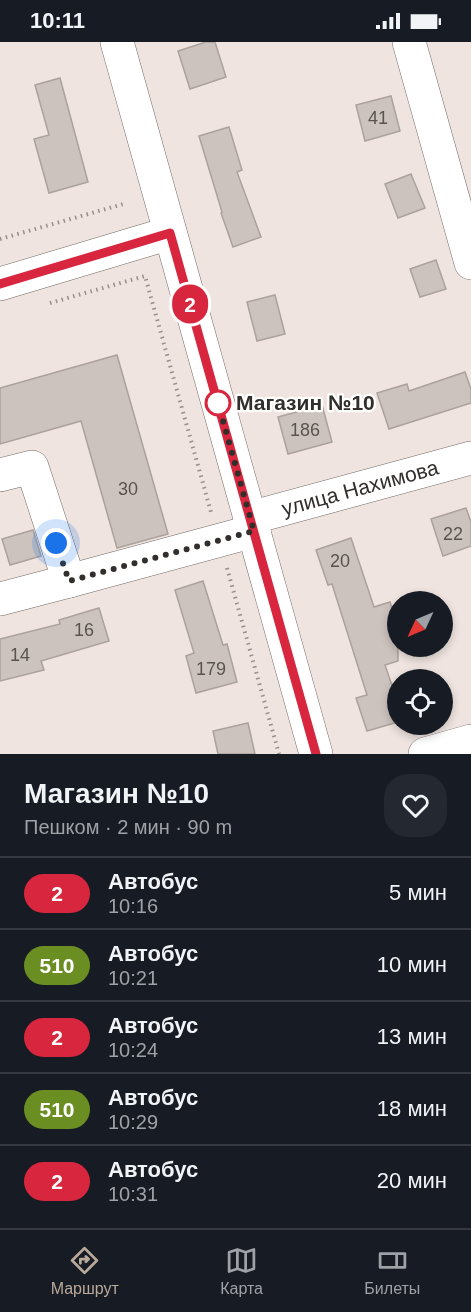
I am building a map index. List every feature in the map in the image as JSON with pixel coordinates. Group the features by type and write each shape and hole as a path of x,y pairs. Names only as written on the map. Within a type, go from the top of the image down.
{"street":[{"path":"117,42 316,754"},
{"path":"409,42 471,263"},
{"path":"0,284 170,233"},
{"name":"улица Нахимова","path":"0,600 219,539 252,524 471,458"},
{"path":"0,475 32,467 69,581"},
{"path":"425,754 471,741"}],"path":[{"path":"0,239 127,203"},
{"path":"45,304 145,276 279,754"}],"building":[{"path":"206,42 215,42 226,77 190,89 178,51"},
{"path":"60,78 88,182 49,193 34,139 49,135 35,85"},
{"path":"391,96 400,131 365,141 356,105"},
{"path":"229,127 242,170 237,172 261,237 233,247 199,136"},
{"path":"411,174 425,208 398,218 385,184"},
{"path":"436,260 446,289 420,297 410,269"},
{"path":"275,295 285,334 257,341 247,302"},
{"path":"117,355 168,534 117,548 81,421 0,444 0,388"},
{"path":"465,372 471,389 471,403 389,429 377,393 407,384 409,391"},
{"path":"322,405 332,442 288,454 278,417"},
{"path":"466,508 471,522 471,546 443,556 431,519"},
{"path":"33,530 41,556 10,565 2,539"},
{"path":"351,538 374,607 387,603 387,657 398,657 398,661 385,665 387,671 387,725 367,731 356,698 367,695 332,584 328,585 316,550"},
{"path":"203,581 223,645 227,644 237,682 196,693 186,656 194,653 175,590"},
{"path":"99,608 109,641 41,661 44,670 0,681 0,639 60,624 59,620"},
{"path":"248,723 255,754 218,754 213,731"}],"bus line":[{"name":"2","path":"0,284 170,233 316,754"}],"place":[{"name":"Магазин №10","path":"218,403"}],"route":[{"path":"56,543 69,581 254,531 218,403"}]}
